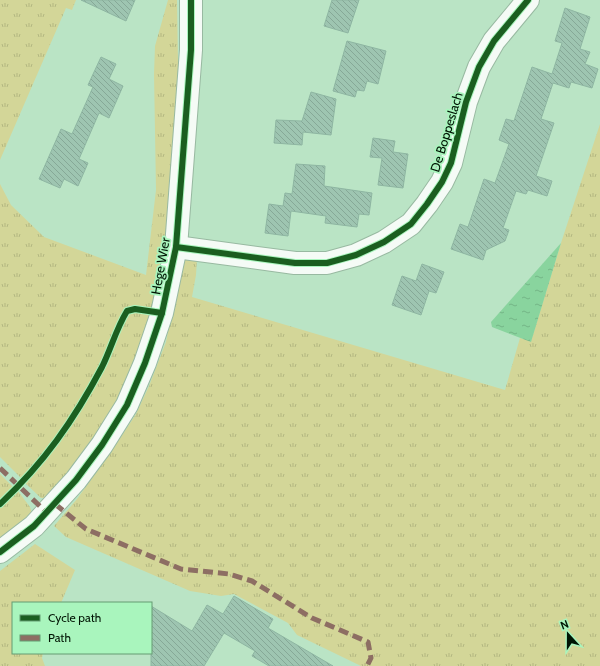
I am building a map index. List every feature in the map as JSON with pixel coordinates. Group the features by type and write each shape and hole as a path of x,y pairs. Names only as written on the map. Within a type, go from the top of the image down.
{"street":[{"name":"Hege Wier","path":"0,552 34,526 76,480 102,445 127,405 145,363 162,314 176,247 191,50 191,0"},
{"name":"De Boppeslach","path":"176,247 295,263 327,263 356,255 384,242 410,224 427,204 442,182 451,163 466,102 479,67 494,41 528,0"}],"green space":[{"path":"0,0 76,0 72,10 66,8 0,160"},
{"path":"168,0 177,0 177,143 173,211 152,309 135,306 125,309 103,358 74,410 44,452 22,479 0,457 0,184 11,205 44,237 146,275 156,190 155,46"},
{"path":"600,124 600,666 361,666 297,635 288,623 234,594 221,596 190,591 66,537 54,526 77,499 136,414 149,386 166,342 182,273 183,258 197,259 192,297 505,390 520,338 531,341"},
{"path":"135,312 151,315 139,361 100,433 62,482 46,498 41,498 25,483 59,442 88,399 105,367 128,314"},
{"path":"0,474 13,487 0,499"},
{"path":"18,491 30,507 32,513 0,543 0,508"},
{"path":"35,544 75,570 61,602 12,602 12,654 43,654 42,658 45,666 0,666 0,571"}],"water":[{"path":"561,243 531,342 492,327 491,322"}],"building":[{"path":"81,0 135,0 126,21"},
{"path":"332,0 359,0 348,33 324,26"},
{"path":"565,8 590,17 580,49 590,52 585,64 598,69 592,88 571,82 569,88 553,83 541,119 554,123 536,176 552,181 547,196 528,190 526,194 516,191 503,228 509,230 505,241 486,250 483,260 451,249 460,224 468,227 484,179 495,183 509,144 499,140 506,119 514,121 532,67 552,74 562,43 555,41"},
{"path":"347,41 386,51 378,84 367,81 364,91 357,90 355,97 333,91"},
{"path":"101,57 116,64 109,79 123,86 109,118 99,113 79,159 88,163 78,186 64,179 60,188 39,179 61,129 72,134 93,87 88,85"},
{"path":"311,92 336,99 331,135 303,132 302,145 274,143 276,120 302,121"},
{"path":"373,138 395,141 393,152 408,154 403,188 378,185 382,158 370,157"},
{"path":"296,164 325,166 324,186 372,193 369,215 359,214 357,227 325,223 326,216 291,211 288,236 265,233 269,204 283,206 285,193 292,194"},
{"path":"422,264 444,272 436,293 429,291 421,315 392,305 402,276 416,281"},
{"path":"234,596 273,619 268,628 333,666 269,666 252,656 255,651 224,633 204,666 151,666 152,607 192,631 207,605 223,614"}],"marked path":[{"path":"0,468 47,513"},
{"path":"55,504 86,529 181,569 229,574 252,581 312,618 368,642 371,658 367,666"}],"cycle path":[{"path":"0,552 34,526 76,480 102,445 127,405 145,363 162,313 176,247 191,50 191,0"},
{"path":"176,247 295,263 327,263 356,255 384,242 411,224 442,182 451,163 466,102 479,67 494,41 528,0"},
{"path":"0,504 31,473 69,423 102,367 127,311 135,309 162,313"}]}
